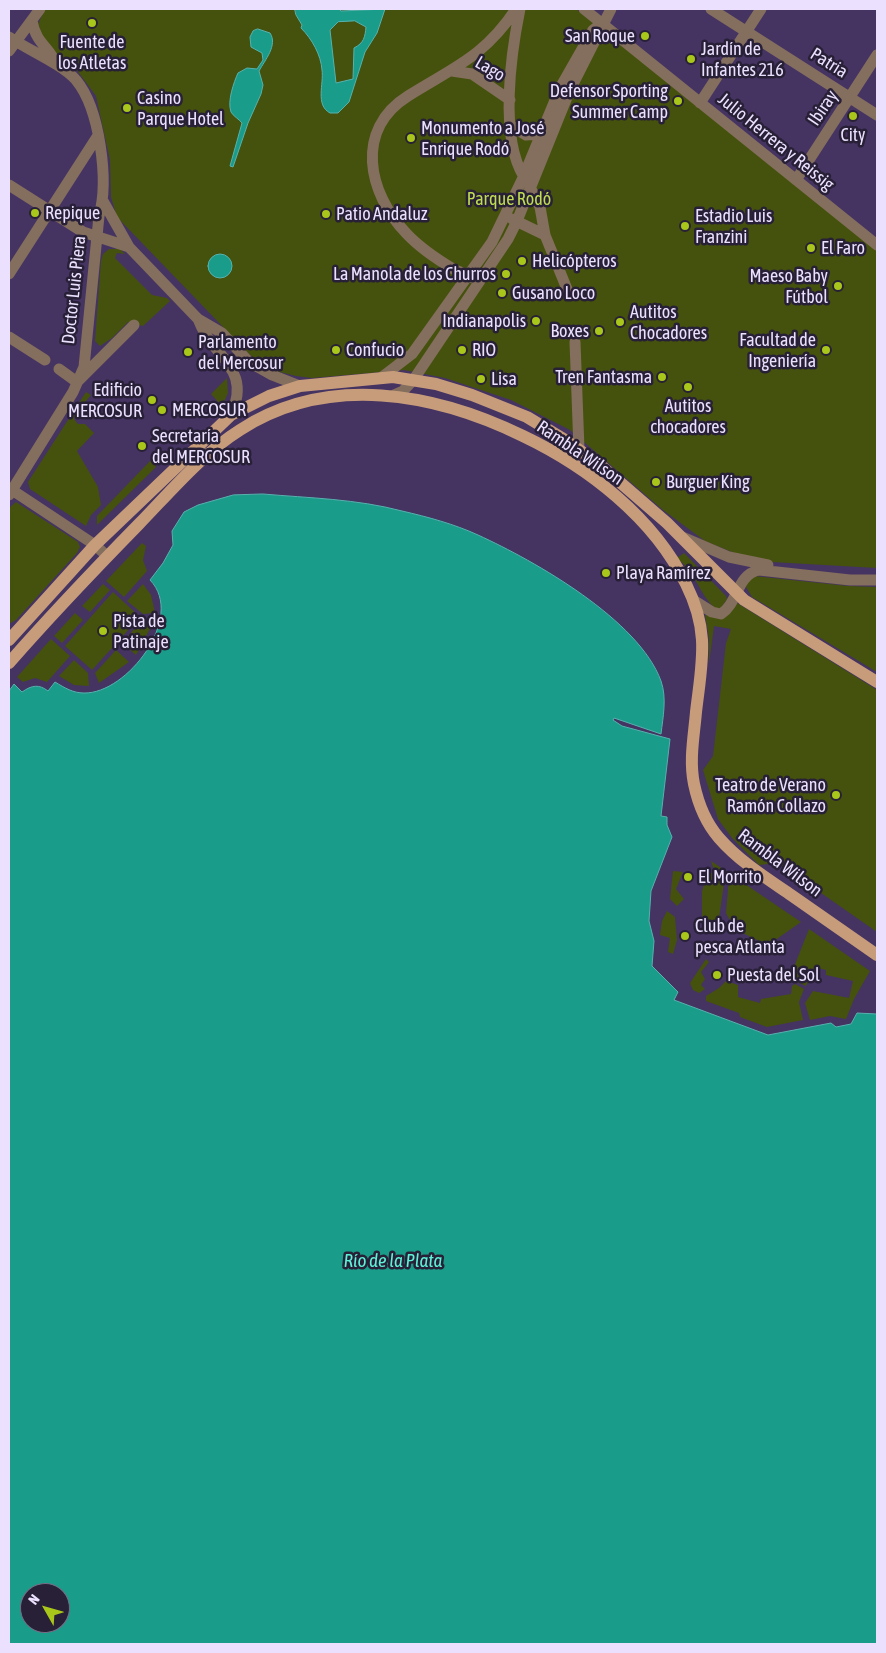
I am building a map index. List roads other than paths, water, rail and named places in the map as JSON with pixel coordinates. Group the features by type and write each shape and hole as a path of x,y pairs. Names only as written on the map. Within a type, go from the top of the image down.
{"main road":[{"name":"Rambla Wilson","path":"9,641 95,545 231,415 269,396 300,386 382,377 414,379 472,395 518,414 579,449 679,535 736,594 877,682"},
{"name":"Rambla Wilson","path":"9,663 107,556 177,484 218,446 244,427 276,412 314,401 361,393 394,395 431,402 484,418 547,448 588,475 617,498 647,528 679,570 693,600 700,620 704,641 692,768 694,785 706,818 719,839 741,859 877,955"}],"street":[{"path":"11,43 32,9"},
{"path":"11,43 32,21 40,9"},
{"path":"475,279 442,262 406,233 377,185 372,154 379,126 394,108 408,96 452,70 485,47 502,30 516,9"},
{"path":"520,9 511,58 510,125 513,150 524,177"},
{"name":"Julio Herrera y Reissig","path":"584,9 877,245"},
{"path":"382,377 412,354 475,279 517,221 561,110 599,34 602,23 611,9"},
{"name":"Patria","path":"711,9 877,115"},
{"path":"700,103 761,9"},
{"path":"32,21 36,36 53,57 56,64"},
{"path":"394,395 403,391 414,379 475,279 506,217 576,56 593,30 602,23"},
{"path":"11,43 56,64"},
{"name":"Ibiray","path":"796,180 877,55"},
{"name":"Doctor Luis Piera","path":"10,491 77,382 84,367 99,216 103,201 102,158 90,104 75,79 56,64"},
{"name":"Lago","path":"452,70 472,74 510,100"},
{"path":"510,125 526,134 541,134"},
{"path":"9,274 97,137"},
{"path":"9,185 84,232 97,238 129,247"},
{"path":"531,189 540,208 545,235 567,289"},
{"name":"Doctor Luis Piera","path":"103,201 129,247 198,319"},
{"path":"506,217 545,235"},
{"path":"198,319 222,333 257,368 300,386"},
{"path":"198,319 204,334 227,360 238,380 237,398 231,415"},
{"name":"Doctor Luis Piera","path":"77,382 134,325"},
{"path":"9,337 45,360"},
{"path":"575,342 579,449"},
{"path":"227,360 238,350"},
{"path":"60,370 77,382"},
{"path":"10,491 95,545 107,556"},
{"path":"679,535 729,557 748,562 852,573 877,573"},
{"path":"693,600 712,612 721,614 729,607 748,575 759,570 850,580 877,580"},
{"path":"9,641 20,650"}],"water":[{"path":"295,9 339,9 341,11 385,9 377,33 365,52 349,102 338,113 330,113 323,105 321,100 322,70 320,59 309,37 301,28 302,25","holes":["355,21 366,27 363,39 354,48 353,79 336,83 330,30 338,22"]},
{"path":"258,29 270,33 272,47 259,71 263,85 261,94 248,123 233,167 230,166 242,123 231,112 230,97 238,73 247,68 257,69 263,60 262,53 251,47 250,37 253,31"},
{"path":"220,254 228,258 232,266 228,274 220,278 212,274 208,266 212,258"},
{"name":"Río de la Plata","path":"263,494 350,501 385,507 450,524 478,535 528,560 583,595 631,636 649,658 663,687 664,708 661,734 614,718 613,720 622,726 670,739 661,816 667,817 667,825 672,837 651,891 649,921 654,941 652,966 678,992 674,1000 768,1035 831,1023 836,1027 851,1024 857,1013 877,1014 877,1644 9,1644 9,691 14,684 22,692 35,686 42,687 48,691 55,682 76,692 84,693 101,690 118,681 133,667 147,651 156,632 161,613 159,596 150,580 163,563 173,545 172,531 184,512 198,505 233,495"}],"place":[{"name":"Fuente de los Atletas","path":"92,23"},
{"name":"San Roque","path":"645,36"},
{"name":"Jardín de Infantes 216","path":"691,59"},
{"name":"Defensor Sporting Summer Camp","path":"678,101"},
{"name":"Casino Parque Hotel","path":"127,108"},
{"name":"City","path":"853,116"},
{"name":"Monumento a José Enrique Rodó","path":"411,138"},
{"name":"Repique","path":"35,213"},
{"name":"Patio Andaluz","path":"326,214"},
{"name":"Estadio Luis Franzini","path":"685,226"},
{"name":"El Faro","path":"811,248"},
{"name":"Helicópteros","path":"522,261"},
{"name":"La Manola de los Churros","path":"506,274"},
{"name":"Maeso Baby Fútbol","path":"838,286"},
{"name":"Gusano Loco","path":"502,293"},
{"name":"Indianapolis","path":"536,321"},
{"name":"Autitos Chocadores","path":"620,322"},
{"name":"Boxes","path":"599,331"},
{"name":"Confucio","path":"336,350"},
{"name":"RIO","path":"462,350"},
{"name":"Facultad de Ingeniería","path":"826,350"},
{"name":"Parlamento del Mercosur","path":"188,352"},
{"name":"Tren Fantasma","path":"662,377"},
{"name":"Lisa","path":"481,379"},
{"name":"Autitos chocadores","path":"688,387"},
{"name":"Edificio MERCOSUR","path":"152,400"},
{"name":"MERCOSUR","path":"162,410"},
{"name":"Secretaría del MERCOSUR","path":"142,446"},
{"name":"Burguer King","path":"656,482"},
{"name":"Playa Ramírez","path":"606,573"},
{"name":"Pista de Patinaje","path":"103,631"},
{"name":"Teatro de Verano Ramón Collazo","path":"836,795"},
{"name":"El Morrito","path":"688,877"},
{"name":"Club de pesca Atlanta","path":"685,936"},
{"name":"Puesta del Sol","path":"717,975"}],"park label":[{"name":"Parque Rodó","path":"509,199"}]}
